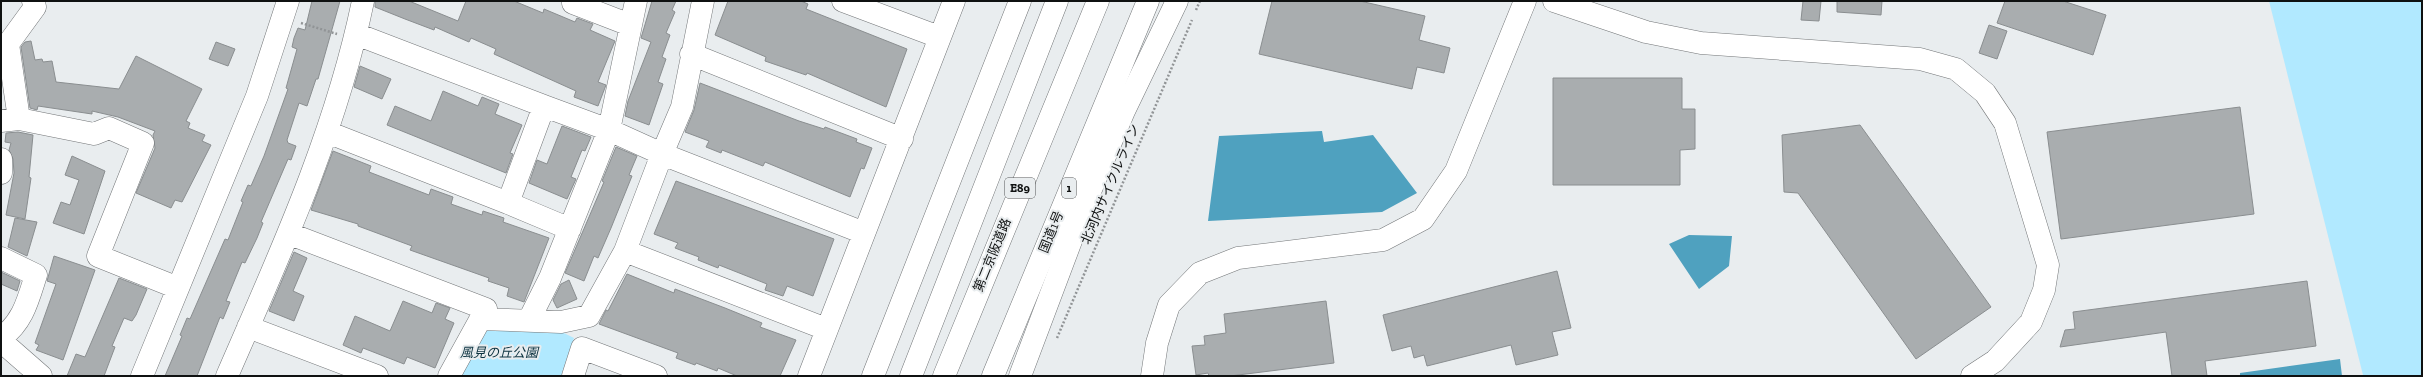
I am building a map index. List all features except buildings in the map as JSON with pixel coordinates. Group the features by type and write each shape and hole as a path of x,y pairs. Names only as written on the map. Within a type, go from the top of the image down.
{"main road":[{"path":"33,1 35,7 8,44 10,120 94,134 109,128 143,143 98,256 178,288"},
{"path":"227,376 290,234 327,132 355,36 363,1"},
{"path":"528,320 550,278 609,130 636,1"},
{"path":"480,319 561,322 589,316 625,251 662,154 682,107 691,54 703,1"},
{"path":"842,1 939,37"},
{"path":"809,376 826,329 902,139 939,37 954,1"},
{"path":"873,376 1020,1"},
{"name":"E89","path":"911,376 1057,1"},
{"name":"第二京阪道路","path":"944,376 1098,1"},
{"name":"国道1号","path":"993,376 1148,1"},
{"path":"1020,376 1112,139 1177,1"},
{"path":"1152,376 1157,343 1169,305 1200,273 1238,258 1383,240 1423,219 1456,171 1524,1"},
{"path":"1554,1 1646,32 1701,43 1920,59 1956,69 1985,93 2005,123 2048,265 2044,290 2031,322 1995,361 1972,376"},
{"path":"572,2 630,24"},
{"path":"142,376 257,96 285,9"},
{"path":"355,36 609,130 662,154 864,233"},
{"path":"691,54 902,139"},
{"path":"508,204 544,106"},
{"path":"327,132 570,229"},
{"path":"1,159 1,173"},
{"path":"290,234 486,310 449,376"},
{"path":"625,251 826,329"},
{"path":"1,258 36,275 23,313 11,330 1,338"},
{"path":"248,327 377,376"},
{"path":"1,341 41,376"},
{"path":"573,376 582,348 656,376"}],"path":[{"name":"北河内サイクルライン","path":"1056,340 1152,109 1200,1"},
{"path":"285,9 355,36"}],"green space":[{"path":"2269,1 2422,1 2422,376 2358,376 2363,375"},
{"name":"風見の丘公園","path":"485,326 564,333 574,338 561,376 458,376"}],"shaded area":[{"path":"1322,131 1324,142 1373,135 1417,193 1382,212 1208,221 1219,136"},
{"path":"1689,235 1732,236 1729,266 1699,289 1669,244"},
{"path":"2340,359 2342,376 2240,376 2240,373"}]}
